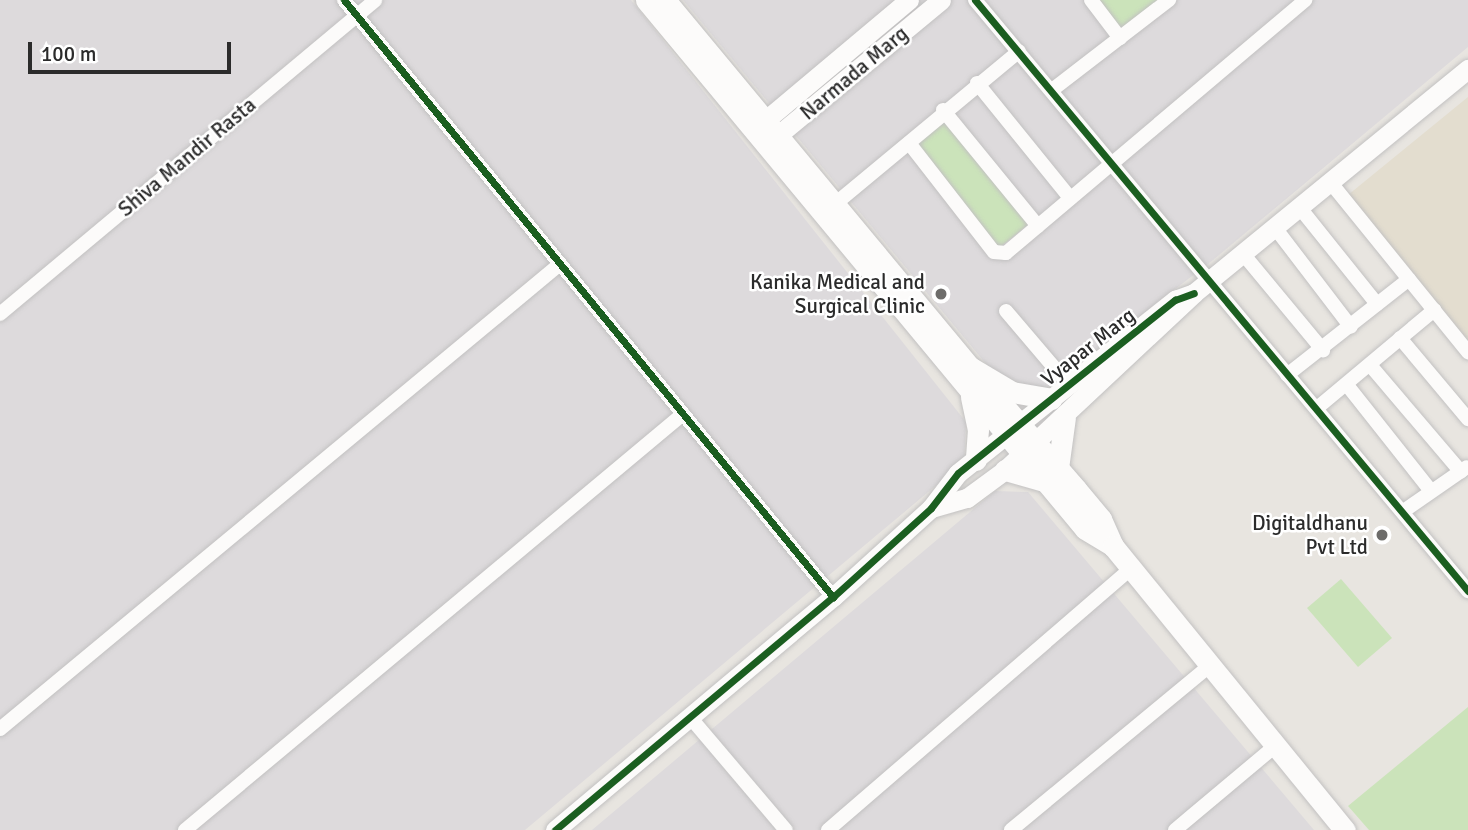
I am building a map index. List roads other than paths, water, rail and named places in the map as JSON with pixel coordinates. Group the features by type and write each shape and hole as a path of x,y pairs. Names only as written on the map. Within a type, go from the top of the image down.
{"main road":[{"path":"646,0 835,204 970,367 1014,430 1051,474 1101,519 1113,546 1208,667 1345,830"},
{"path":"666,0 969,390 1014,430"},
{"path":"970,367 1012,392 1051,399"},
{"path":"969,390 978,429 976,460"},
{"path":"1051,474 1065,417"},
{"path":"1005,470 1051,474"}],"street":[{"path":"344,0 833,597"},
{"name":"Shiva Mandir Rasta","path":"0,314 375,0"},
{"name":"Narmada Marg","path":"766,132 909,0"},
{"name":"Narmada Marg","path":"766,132 941,0"},
{"path":"975,0 1112,160 1201,288 1317,408 1405,510 1468,591"},
{"path":"1091,0 1120,38"},
{"path":"1052,90 1169,0"},
{"path":"909,143 994,252 1006,253 1112,160 1305,0"},
{"path":"835,204 909,143 943,110 1019,51"},
{"name":"Vyapar Marg","path":"931,508 967,498 1005,470 1201,288 1468,69"},
{"path":"977,83 1070,198"},
{"path":"943,110 1038,226"},
{"path":"1331,183 1468,352"},
{"path":"1300,208 1377,304"},
{"path":"1276,229 1352,327"},
{"path":"1244,255 1323,350"},
{"path":"0,729 560,264"},
{"path":"1287,374 1323,350 1409,279"},
{"name":"Vyapar Marg","path":"931,508 950,481 1175,300 1201,288"},
{"path":"1317,408 1434,310"},
{"path":"1006,311 1069,385"},
{"path":"1400,338 1468,419"},
{"path":"1370,365 1464,469 1405,510"},
{"path":"1347,385 1431,491"},
{"path":"185,830 683,414"},
{"path":"555,830 833,597 931,508"},
{"path":"828,830 1132,568"},
{"path":"1011,830 1208,667"},
{"path":"690,717 786,830"},
{"path":"1175,830 1275,746"}],"place":[{"name":"Kanika Medical and Surgical Clinic","path":"941,294"},
{"name":"Digitaldhanu Pvt Ltd","path":"1382,535"}]}
